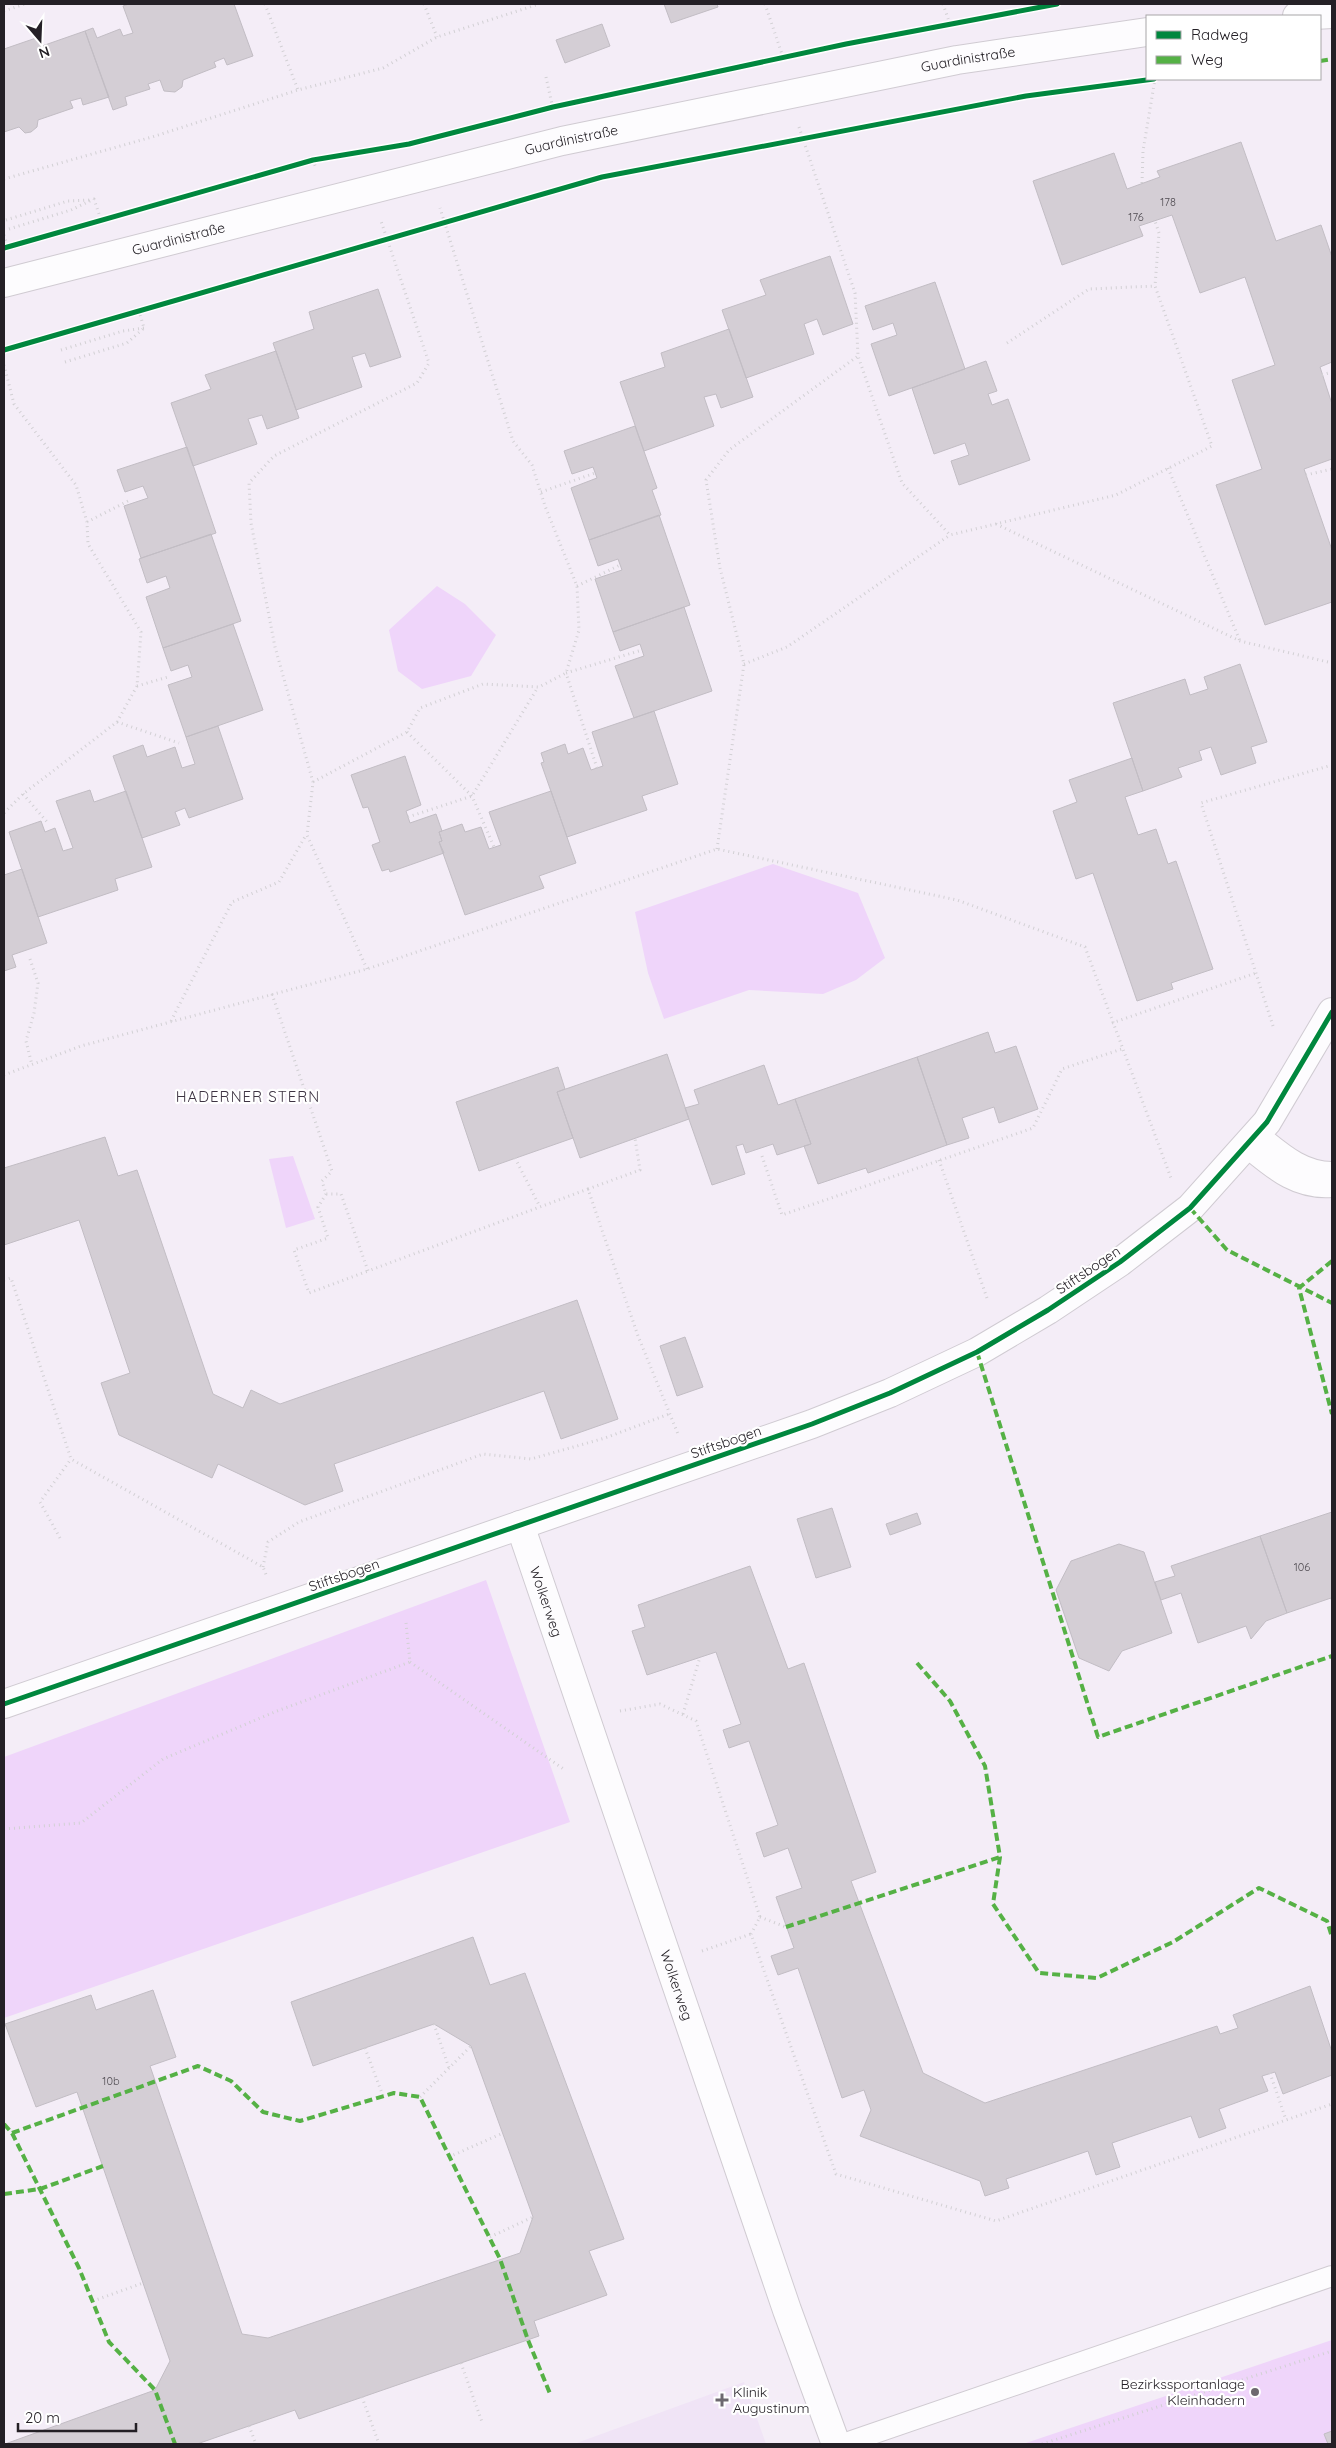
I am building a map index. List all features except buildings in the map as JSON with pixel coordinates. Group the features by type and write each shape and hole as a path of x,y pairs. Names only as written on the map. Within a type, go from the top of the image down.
{"street":[{"path":"1314,15 1332,14"},
{"name":"Guardinistraße","path":"4,283 562,141 788,93 957,60 1146,32"},
{"name":"Stiftsbogen","path":"4,1704 821,1421 932,1375 977,1352 1048,1310 1120,1262 1190,1208 1268,1122 1332,1012"},
{"name":"Wolkerweg","path":"520,1525 787,2310 836,2444"}],"lane":[{"path":"1251,1139 1303,1166 1324,1172 1332,1172"},
{"path":"1251,1139 1279,1174 1303,1184 1332,1187"},
{"path":"843,2444 1332,2276"}],"path":[{"path":"4,11 25,4"},
{"path":"264,4 298,90"},
{"path":"424,4 437,37"},
{"path":"4,179 152,137 298,90 383,68 437,37 539,4"},
{"path":"765,4 788,93 805,138 855,293 858,356 902,483 950,535"},
{"path":"1142,183 1143,151 1155,80"},
{"path":"430,174 457,269 513,441 532,465 576,586 579,630 566,673 597,768"},
{"path":"171,1022 232,902 279,882 307,835 313,782 275,647 251,523 249,483 274,456 417,383 429,363 371,190"},
{"path":"9,229 71,210 94,199"},
{"path":"6,220 68,202 94,199"},
{"path":"94,199 101,220"},
{"path":"744,664 787,647 950,535 1116,495 1212,446 1155,286 1159,233 1155,221"},
{"path":"1007,343 1089,289 1155,286"},
{"path":"139,311 144,328"},
{"path":"65,362 127,344 144,328"},
{"path":"61,350 123,331 144,328"},
{"path":"717,849 744,664 720,568 706,480 729,450 858,356"},
{"path":"4,365 14,404 76,485 87,522 88,544 141,632 137,686 117,722 23,794 4,813"},
{"path":"1322,375 1332,372"},
{"path":"1168,468 1240,640"},
{"path":"1306,475 1332,468"},
{"path":"541,492 595,473"},
{"path":"87,522 128,501"},
{"path":"995,524 1240,640 1332,663"},
{"path":"576,586 620,565"},
{"path":"313,782 407,732 420,708 483,684 539,687 566,673 642,650"},
{"path":"137,686 168,678"},
{"path":"408,817 472,796 539,687"},
{"path":"117,722 179,743"},
{"path":"407,732 472,796 494,847"},
{"path":"1273,1026 1201,803 1332,765"},
{"path":"23,794 48,823"},
{"path":"307,835 367,969"},
{"path":"4,1076 81,1046 367,969 717,849 957,900 1085,947 1167,1172 1190,1208"},
{"path":"30,959 38,983 34,1013 26,1041 32,1065"},
{"path":"1112,1022 1256,973"},
{"path":"272,994 332,1171 322,1181 326,1194 318,1207 328,1238 294,1250 309,1293 640,1170 635,1138"},
{"path":"762,1156 782,1215 1033,1128 1062,1069 1122,1049"},
{"path":"515,1158 540,1207"},
{"path":"939,1160 988,1301"},
{"path":"588,1189 638,1336 677,1434"},
{"path":"326,1194 341,1194 368,1271"},
{"path":"4,1280 11,1278 71,1460 263,1567"},
{"path":"267,1578 263,1567 268,1542 308,1518 483,1454 531,1459 605,1438 669,1414"},
{"path":"60,1538 40,1502 71,1460"},
{"path":"406,1623 410,1662 569,1772"},
{"path":"683,1715 700,1657"},
{"path":"4,1830 81,1823 163,1759 277,1711 410,1662"},
{"path":"585,1717 660,1704 696,1721 760,1917 751,1934 670,1962"},
{"path":"760,1917 786,1927"},
{"path":"751,1934 836,2174 996,2220 1332,2104"},
{"path":"434,2024 449,2068"},
{"path":"420,2097 471,2046"},
{"path":"365,2048 383,2096"},
{"path":"1270,2073 1286,2120"},
{"path":"450,2156 502,2133"},
{"path":"490,2237 533,2216"},
{"path":"93,2301 143,2283"},
{"path":"1042,2444 1332,2351"},
{"path":"461,2363 482,2422"},
{"path":"362,2397 378,2444"},
{"path":"249,2426 256,2444"}],"shaded area":[{"path":"437,586 465,604 496,635 471,676 422,689 398,671 389,630"},
{"path":"773,864 858,893 885,958 856,980 823,994 749,990 664,1019 648,973 635,912"},
{"path":"293,1156 315,1219 286,1228 269,1159"},
{"path":"486,1580 570,1822 4,2018 4,1757"},
{"name":"Bezirkssportanlage Kleinhadern","path":"1332,2340 1332,2444 1023,2444"},
{"name":"Klinik Augustinum","path":"744,2382 766,2444 574,2444"}],"marked path":[{"path":"1321,61 1332,59"},
{"path":"1190,1208 1227,1250 1332,1303"},
{"path":"1332,1261 1299,1288 1332,1414"},
{"path":"977,1352 1098,1737 1332,1656"},
{"path":"917,1663 950,1701 985,1766 1000,1857 993,1904 1039,1973 1097,1978 1173,1942 1259,1888 1327,1921 1332,1937"},
{"path":"786,1927 1000,1857"},
{"path":"4,2124 12,2133 198,2066 231,2081 263,2112 300,2121 394,2093 420,2097 500,2259 528,2340 551,2396"},
{"path":"12,2133 79,2268 109,2342 155,2390 175,2444"},
{"path":"4,2194 40,2189 103,2166"}],"cycle path":[{"path":"4,248 313,160 409,144 553,107 846,44 1057,4"},
{"path":"4,350 602,177 1026,96 1146,80"},
{"path":"4,1704 812,1424 890,1393 977,1352 1048,1310 1120,1262 1190,1208 1267,1122 1332,1012"}],"place":[{"name":"Bezirkssportanlage Kleinhadern","path":"1255,2392"},
{"name":"Klinik Augustinum","path":"722,2400"}],"district":[{"name":"HADERNER STERN","path":"248,1097"}]}
